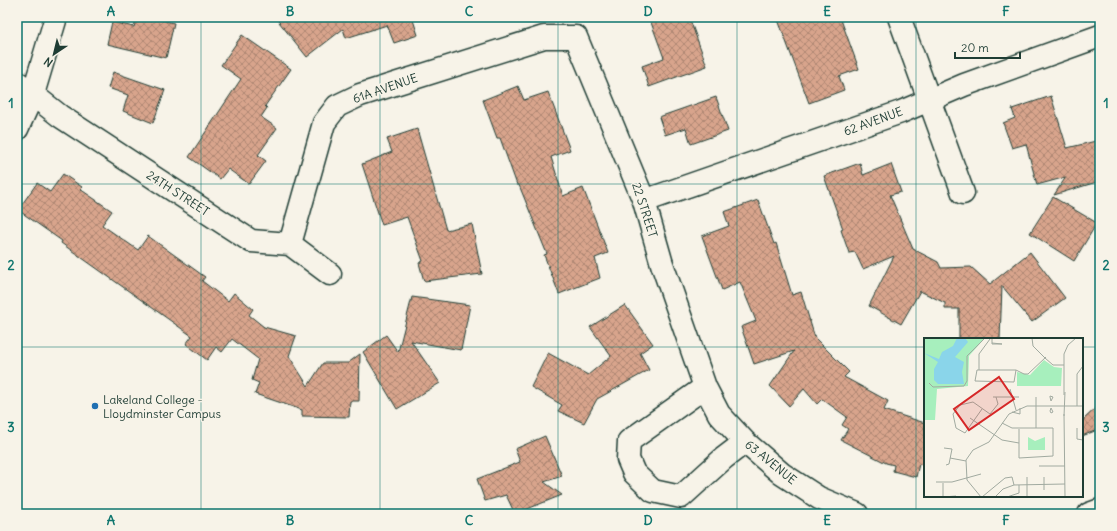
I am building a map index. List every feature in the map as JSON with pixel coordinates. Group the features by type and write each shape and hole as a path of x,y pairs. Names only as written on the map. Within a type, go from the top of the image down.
{"street":[{"path":"17,129 25,88 56,17"},
{"path":"899,17 963,193"},
{"name":"62 AVENUE","path":"644,201 901,112 964,85 1100,36"},
{"name":"61A AVENUE","path":"290,244 324,123 337,106 360,96 544,37 576,37"},
{"name":"22 STREET","path":"576,37 644,201 660,258 705,387"},
{"name":"24TH STREET","path":"25,88 60,116 251,241 290,244"},
{"path":"290,244 330,274"},
{"path":"705,387 629,441 628,459 634,473 653,491 681,497 724,458 745,442"},
{"name":"63 AVENUE","path":"705,387 719,414 745,442 782,474 813,494 857,514"},
{"path":"1089,514 1100,510"}],"building":[{"path":"137,17 149,17 174,23 166,58 107,44 112,22 134,27"},
{"path":"275,17 412,17 418,35 394,43 387,25 346,38 343,29 307,57"},
{"path":"649,17 689,17 707,66 649,87 642,66 664,58"},
{"path":"777,17 840,17 859,69 839,76 844,90 809,103"},
{"path":"242,35 291,69 265,106 267,108 261,117 277,128 258,155 266,161 249,184 228,169 220,179 189,157 241,79 221,65"},
{"path":"113,72 165,90 153,123 123,111 128,95 108,88"},
{"path":"518,86 524,100 548,92 570,150 551,157 563,196 583,188 608,253 595,258 600,278 559,294 544,255 547,254 519,185 517,185 500,138 497,138 483,100"},
{"path":"1051,96 1067,148 1100,140 1100,181 1054,195 1066,177 1037,185 1026,144 1012,148 1003,123 1015,118 1012,109"},
{"path":"716,97 728,131 691,144 686,128 665,135 659,117"},
{"path":"417,129 446,230 472,224 482,274 424,281 419,263 423,261 407,217 382,225 362,164 392,152 387,139"},
{"path":"860,163 863,175 891,164 901,192 890,195 913,249 938,262 941,268 971,267 990,284 1030,252 1065,298 1032,322 1002,286 1000,338 959,338 959,309 945,309 945,303 920,291 901,324 869,306 894,256 863,269 855,252 849,253 841,230 843,229 824,176"},
{"path":"63,174 82,187 80,189 112,211 102,225 138,250 148,236 205,277 202,281 228,301 234,293 253,309 249,315 264,327 296,336 289,356 308,386 323,363 348,363 360,354 359,401 350,401 349,417 302,416 302,410 255,394 259,383 252,380 258,359 232,339 222,352 216,347 207,360 186,344 192,336 61,243 62,241 18,210 37,183 50,192"},
{"path":"1053,197 1097,223 1074,261 1030,233"},
{"path":"758,200 774,244 776,243 792,295 801,292 815,338 849,372 844,377 888,401 884,410 924,423 924,466 919,464 916,477 893,471 894,465 886,463 841,440 848,429 842,425 847,417 822,399 817,404 804,389 789,406 770,386 794,351 754,364 741,327 756,321 740,282 722,290 702,236 729,226 724,212"},
{"path":"412,297 470,305 461,350 411,341 440,383 397,409 363,352 386,335 398,352"},
{"path":"625,305 653,344 640,353 649,370 597,399 584,423 558,411 562,405 531,387 548,353 588,375 611,356 590,327"},
{"path":"1100,404 1100,429 1083,436 1083,420"},
{"path":"545,436 562,476 544,482 562,495 515,514 506,495 485,501 477,479 520,462 515,449"}],"place":[{"name":"Lakeland College - Lloydminster Campus","path":"95,406"}]}
